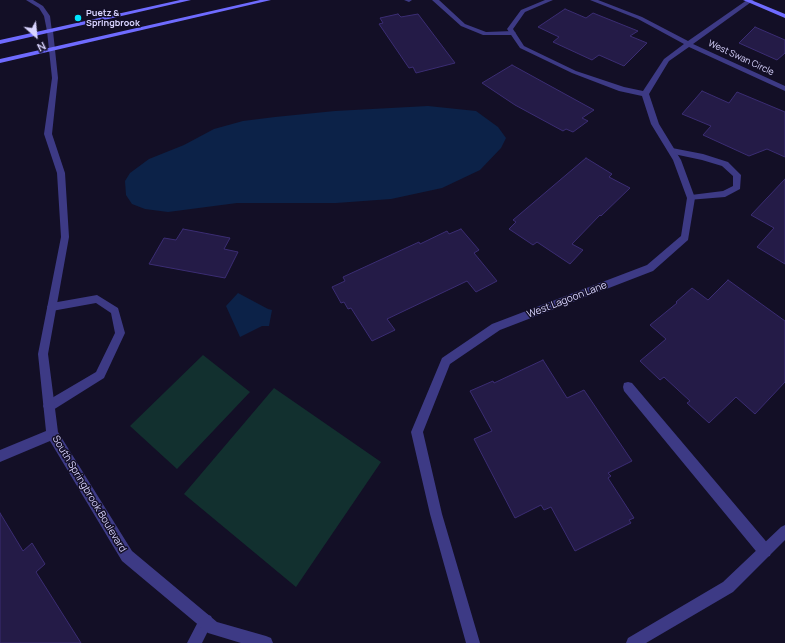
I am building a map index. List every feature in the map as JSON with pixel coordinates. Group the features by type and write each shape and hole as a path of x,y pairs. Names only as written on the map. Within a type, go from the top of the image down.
{"street":[{"name":"South Springbrook Boulevard","path":"29,0 41,6 47,16 50,30 55,78 48,134 61,173 65,237 43,354 52,434 127,556 213,628 266,643"},
{"path":"0,42 188,0"},
{"path":"0,61 268,0"},
{"path":"436,0 464,25 485,34 513,33"},
{"path":"550,0 523,11 510,29 522,47 574,72 622,89 645,94"},
{"name":"West Swan Circle","path":"593,0 640,18 689,44 785,89"},
{"path":"645,94 666,60 749,1 785,16"},
{"path":"645,94 655,124 677,160 692,198 725,194 737,187 737,175 725,164 703,157 672,151"},
{"name":"West Lagoon Lane","path":"473,643 436,514 417,432 446,361 496,327 650,268 685,238 692,198"},
{"path":"49,406 100,375 120,333 115,311 97,299 52,307"},
{"path":"628,387 765,551"},
{"path":"0,456 52,434"},
{"path":"633,643 728,587 785,531"},
{"path":"194,643 206,621"}],"green space":[{"path":"203,355 250,392 177,469 130,426"},
{"path":"274,388 381,462 296,587 184,494"}],"water":[{"path":"428,106 476,111 498,127 506,138 501,148 480,170 442,188 391,199 336,203 237,203 168,212 145,209 132,204 126,195 125,181 130,173 149,159 184,145 214,129 243,121 275,117 335,111"},
{"path":"238,293 272,310 269,326 262,326 240,337 226,306"}],"building":[{"path":"565,9 586,18 593,13 638,31 630,36 647,43 624,66 599,55 592,60 553,42 559,37 538,27"},
{"path":"398,14 401,17 418,14 455,63 416,73 413,67 409,68 379,24 383,23 380,18"},
{"path":"755,27 785,40 785,53 777,60 739,43"},
{"path":"512,65 594,110 582,118 588,121 573,132 566,129 563,131 515,105 482,83"},
{"path":"702,91 729,103 737,92 785,112 785,157 767,149 749,156 703,135 711,126 682,114"},
{"path":"586,158 612,174 609,177 630,188 601,216 600,215 572,244 583,250 570,264 537,242 533,245 509,229 516,222 513,220"},
{"path":"785,179 785,264 757,247 774,228 751,215"},
{"path":"183,229 230,238 224,249 238,252 225,278 149,264 164,238 176,240"},
{"path":"461,229 479,250 474,253 497,281 476,292 467,281 387,319 395,330 372,341 351,308 348,309 344,302 341,303 332,287 345,281 343,277 419,242 420,244 447,231 449,234"},
{"path":"728,280 785,321 785,382 755,414 736,397 709,423 687,403 690,401 664,377 660,380 640,361 666,339 650,325 677,303 676,302 692,288 708,300"},
{"path":"543,360 567,398 584,390 632,461 608,473 611,476 608,478 634,518 629,520 631,523 575,551 551,507 544,510 541,505 515,518 474,439 492,431 470,391 493,381 494,383"},
{"path":"0,513 23,551 32,543 45,564 36,572 81,643 0,643"}],"place":[{"name":"Puetz & Springbrook","path":"78,18"}]}
